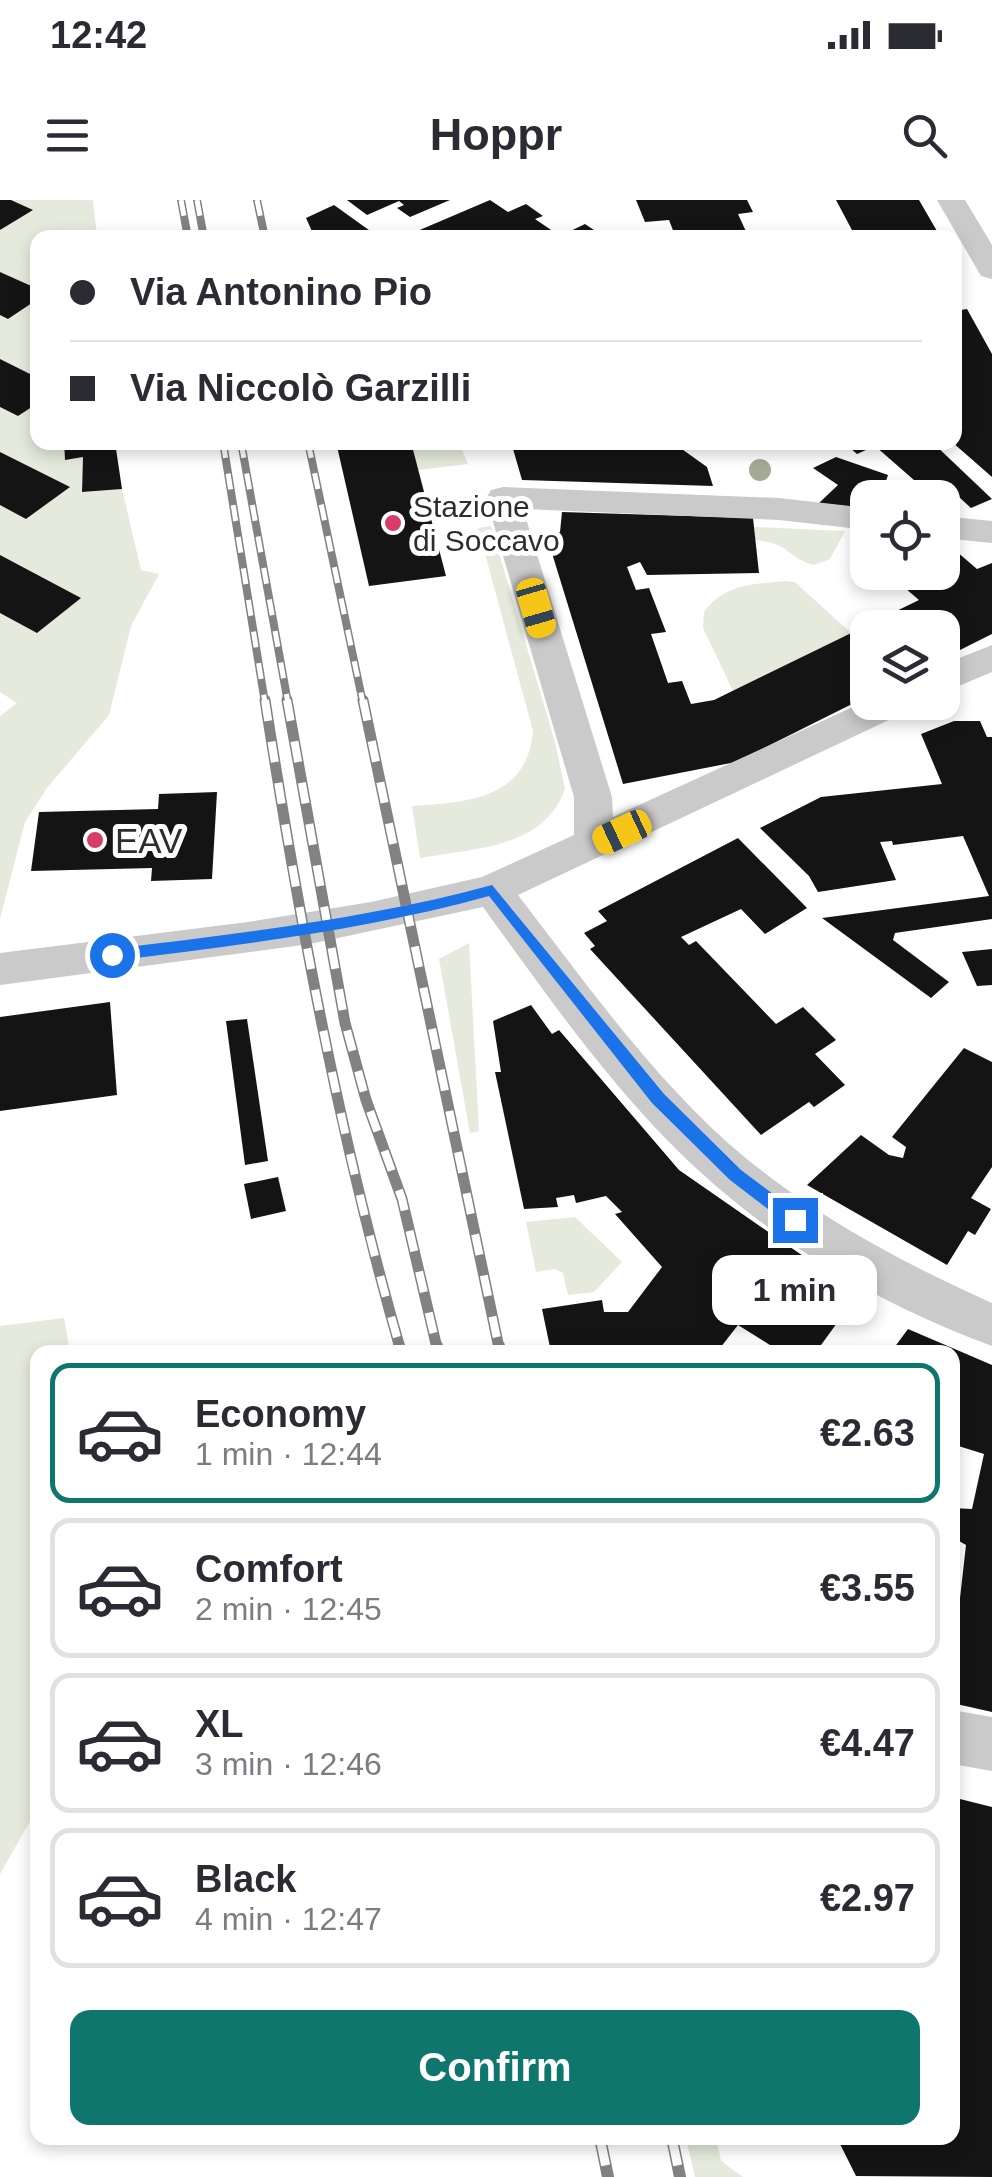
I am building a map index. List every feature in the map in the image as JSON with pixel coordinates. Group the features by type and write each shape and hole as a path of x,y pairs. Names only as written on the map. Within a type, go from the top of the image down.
{"street":[{"path":"951,200 992,270"},
{"path":"959,200 992,257"},
{"path":"594,845 593,797 503,498 779,509 850,516"},
{"path":"960,529 992,532"},
{"path":"960,675 988,668"},
{"path":"0,969 272,935 427,908 492,890 857,720"},
{"path":"492,890 614,1048 670,1112 735,1175 772,1205 893,1280 992,1325"},
{"path":"960,1738 992,1744"}],"shaded area":[{"path":"11,200 93,200 96,230 30,230 30,286 0,272 0,230 32,210"},
{"path":"30,304 30,374 0,359 0,315 8,319"},
{"path":"0,407 18,416 30,408 30,450 64,450 65,460 83,457 82,492 122,489 141,570 159,574 131,626 109,715 47,788 25,822 0,919 0,716 17,703 0,692 0,505 27,519 69,487 0,452"},
{"path":"413,450 462,450 468,464 418,470"},
{"path":"491,526 555,742 565,789 555,809 524,835 484,848 420,858 412,806 473,799 507,784 528,754 533,731 478,528"},
{"path":"754,527 845,531 830,559 814,565 775,544 755,540"},
{"path":"795,582 850,635 733,691 703,628 704,612 721,596 751,585"},
{"path":"469,943 479,1131 470,1133 439,959"},
{"path":"575,1217 622,1262 594,1292 568,1295 563,1273 555,1269 536,1272 526,1222"},
{"path":"64,1318 69,1345 30,1345 30,1821 0,1874 0,1326"},
{"path":"688,2145 718,2145 721,2161 743,2177 695,2177"}],"building":[{"path":"0,200 11,200 33,210 0,230"},
{"path":"347,200 450,200 410,217 397,208 404,205 399,201 367,215"},
{"path":"490,200 508,212 526,204 543,216 535,219 551,230 420,230"},
{"path":"636,200 747,200 753,212 738,214 745,230 673,230 669,220 645,222"},
{"path":"836,200 919,200 936,230 880,230 852,230"},
{"path":"334,205 369,230 311,230 306,218"},
{"path":"585,224 594,230 572,230"},
{"path":"0,272 30,285 30,304 8,319 0,315"},
{"path":"967,309 992,354 992,477 961,450 962,310"},
{"path":"0,359 30,374 30,408 18,416 0,407"},
{"path":"64,450 116,450 122,489 82,492 83,457 65,460"},
{"name":"Stazione di Soccavo","path":"338,450 413,450 446,576 369,586"},
{"path":"513,450 683,450 707,467 713,486 522,480"},
{"path":"880,450 940,450 992,499 971,508 960,498 960,480 914,480"},
{"path":"0,452 70,487 26,519 0,505"},
{"path":"836,457 888,475 886,480 850,480 850,507 819,503 838,485 813,468"},
{"path":"562,512 753,518 759,573 647,575 640,562 627,567 636,590 649,588 666,632 651,634 668,683 682,681 691,704 714,700 850,634 850,705 736,762 623,784 547,537 560,532"},
{"path":"960,554 977,569 992,563 992,634 960,650 960,610 898,610 919,600 907,590 960,590"},
{"path":"0,555 81,598 37,633 0,613"},
{"path":"954,721 980,721 987,737 992,737 992,919 895,933 893,940 949,982 931,998 822,918 989,896 963,836 893,845 892,841 880,842 896,880 818,892 809,876 760,828 821,797 942,784 921,734"},
{"path":"217,792 212,879 151,881 152,868 31,871 39,812 158,809 159,794"},
{"path":"738,838 807,908 765,934 741,909 681,937 689,945 696,941 776,1024 803,1007 836,1040 815,1054 845,1085 814,1107 809,1102 761,1135 590,949 595,946 584,933 607,921 598,911"},
{"path":"992,949 992,985 977,986 962,952"},
{"path":"110,1002 117,1095 0,1111 0,1017"},
{"path":"531,1005 552,1034 559,1030 679,1170 858,1294 821,1345 770,1345 738,1325 722,1345 550,1345 542,1309 602,1300 604,1312 628,1312 662,1267 615,1214 622,1212 606,1196 576,1203 574,1195 556,1198 558,1207 524,1209 495,1072 501,1072 493,1021"},
{"path":"247,1019 268,1161 245,1165 226,1021"},
{"path":"964,1048 992,1062 992,1167 971,1198 991,1209 975,1235 968,1231 947,1265 807,1185 861,1135 889,1155 903,1158 906,1147 892,1137"},
{"path":"278,1177 286,1211 251,1219 244,1184"},
{"path":"908,1329 945,1345 896,1345"},
{"path":"960,1351 992,1365 992,1712 960,1705 960,1598 966,1545 960,1542 960,1508 972,1509 984,1454 960,1446"},
{"path":"960,1799 992,1807 992,2177 856,2176 840,2145 960,2145"}],"railway":[{"path":"181,200 187,230"},
{"path":"197,200 203,230"},
{"path":"257,200 263,230"},
{"path":"224,450 265,703"},
{"path":"242,450 288,703"},
{"path":"310,450 363,703"},
{"path":"265,700 322,1026 358,1188 399,1345"},
{"path":"287,700 345,1023 366,1100 402,1199 436,1345"},
{"path":"363,700 498,1345"},
{"path":"601,2145 608,2177"},
{"path":"673,2145 680,2177"}],"place":[{"name":"Stazione di Soccavo","path":"393,523"},
{"name":"EAV","path":"95,840"}],"route":[{"path":"112,955 272,935 427,908 492,890 614,1048 658,1098 735,1175 795,1220"}]}
